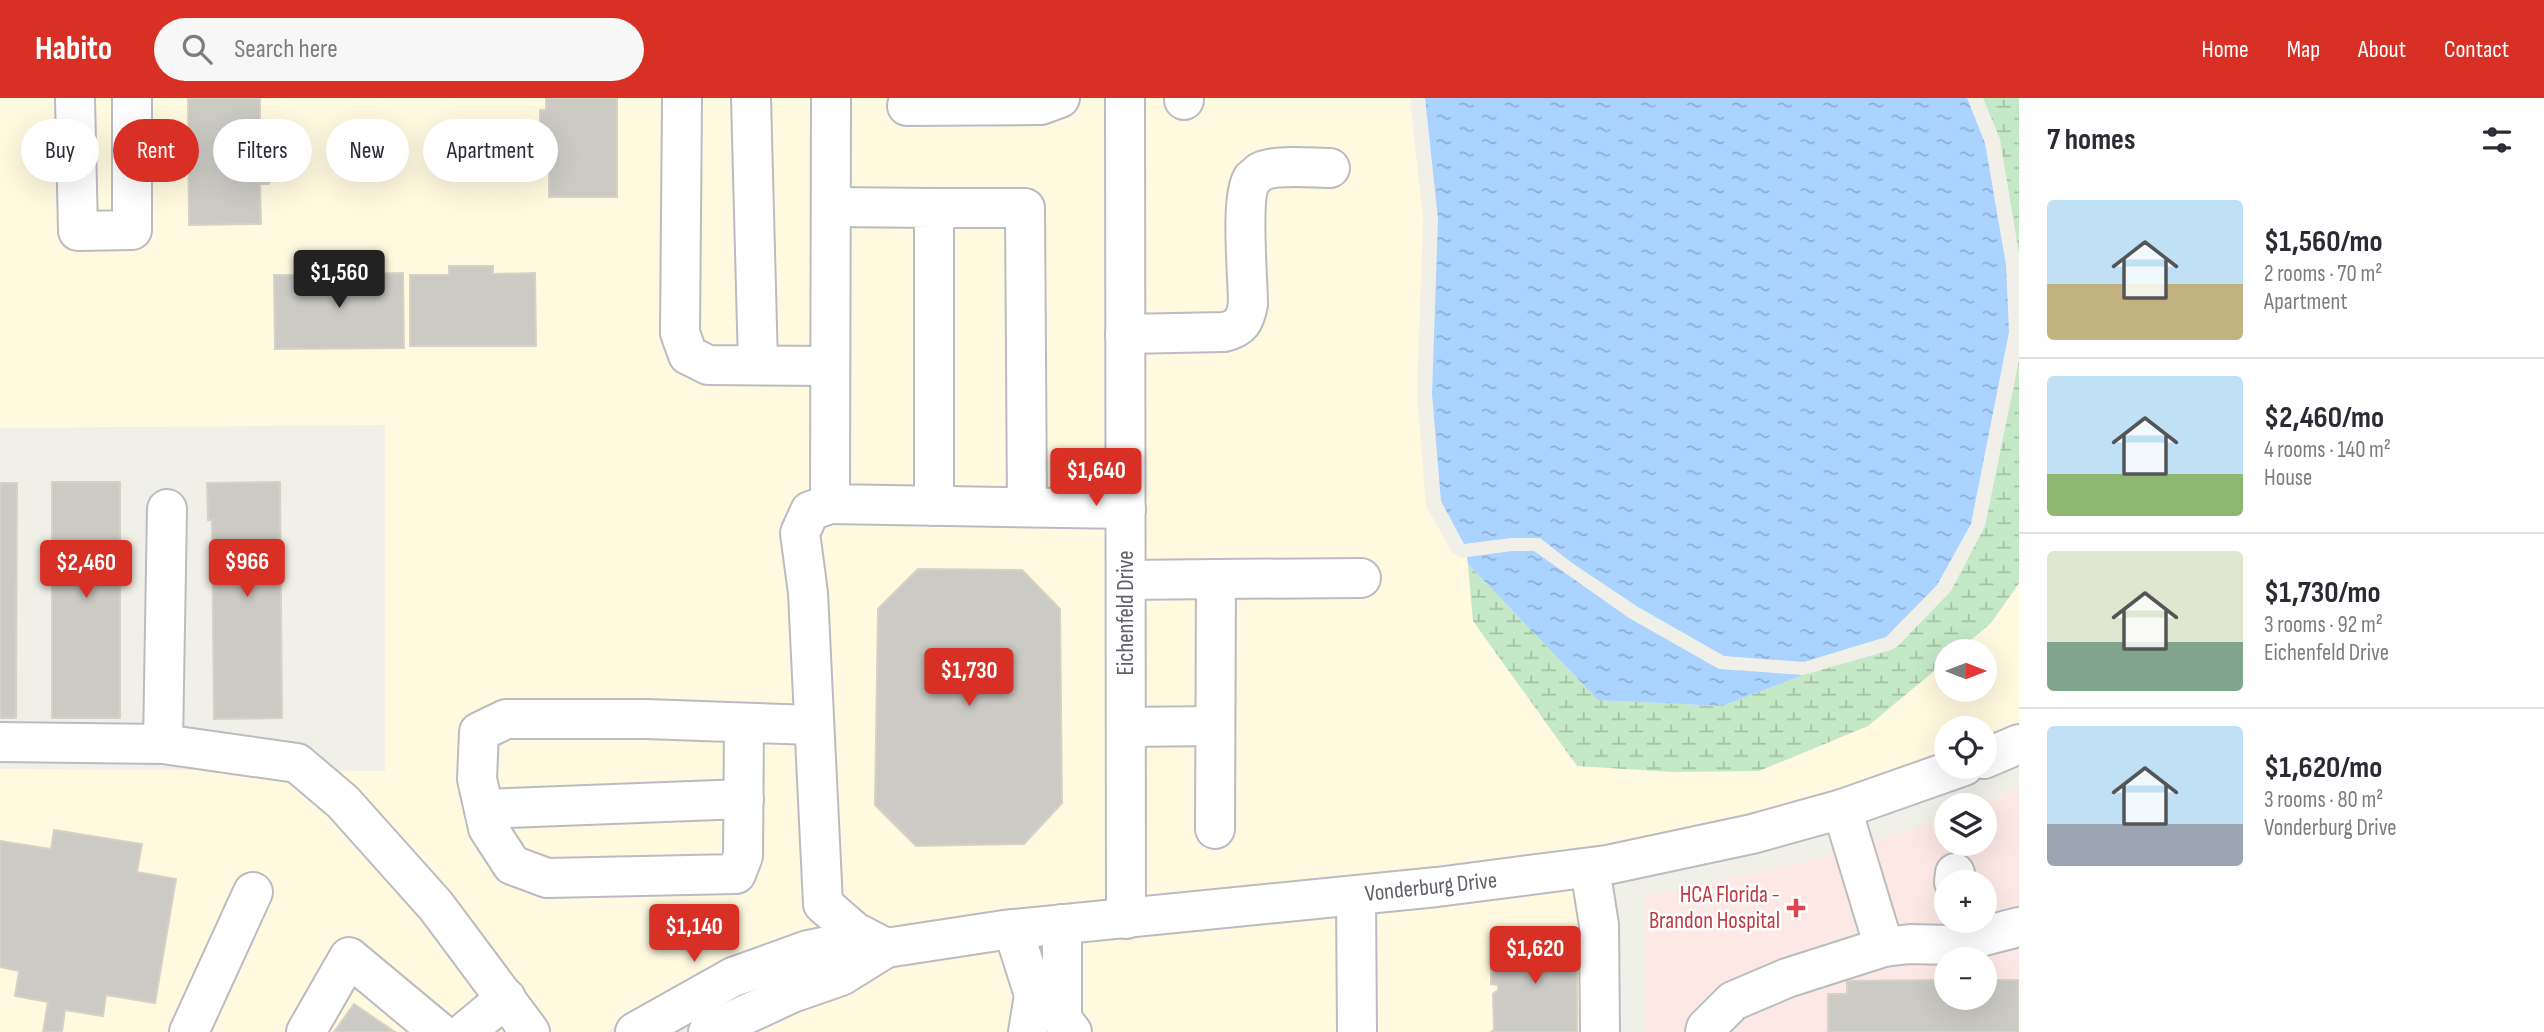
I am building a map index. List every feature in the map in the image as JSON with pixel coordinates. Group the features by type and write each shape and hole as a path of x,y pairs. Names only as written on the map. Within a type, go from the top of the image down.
{"street":[{"path":"75,98 78,231 132,230 132,98"},
{"path":"682,98 680,332 688,355 708,365 830,366"},
{"path":"751,98 758,365"},
{"path":"830,504 831,98"},
{"path":"908,106 1041,105 1060,98"},
{"name":"Eichenfeld Drive","path":"1125,98 1126,919"},
{"path":"1125,334 1224,332 1237,328 1245,319 1248,304 1246,210 1252,179 1260,172 1272,168 1330,167"},
{"path":"831,206 1025,208 1027,508"},
{"path":"934,208 934,506"},
{"path":"886,948 855,932 823,904 807,593 800,533 810,511 830,504 1126,509"},
{"path":"163,744 167,509"},
{"path":"1126,580 1361,578"},
{"path":"1215,828 1216,579"},
{"path":"744,723 743,856 736,874 547,878 512,865 488,828 477,779 479,732 506,719 646,719 814,725"},
{"path":"1126,727 1215,726"},
{"path":"0,742 163,744 297,763 342,802 436,906 530,1032"},
{"path":"1997,753 2019,744"},
{"name":"Vonderburg Drive","path":"635,1032 733,977 783,957 832,945 886,948 958,935 1356,896 1590,867 1666,854 1752,834 1842,809 1934,777"},
{"path":"484,809 744,799"},
{"path":"1842,809 1884,947"},
{"path":"1590,867 1599,925 1600,1032"},
{"path":"189,1032 253,892"},
{"path":"1356,896 1357,1032"},
{"path":"1062,925 1062,1019 1072,1032"},
{"path":"1997,929 2019,927"},
{"path":"1013,929 1034,995 1028,1032"},
{"path":"1705,1032 1734,1001 1787,978 1884,947 1910,944 1950,933"},
{"name":"Vonderburg Drive","path":"708,1032 792,993 841,976 886,948"},
{"path":"306,1032 349,957 439,1032"},
{"path":"465,1032 506,998"}],"shaded area":[{"path":"0,98 1107,98 1108,905 893,931 890,926 881,932 624,1020 607,1032 0,1032 0,769 385,771 385,425 0,428"},
{"path":"1142,98 1410,98 1423,219 1417,395 1426,506 1453,554 1461,558 1467,557 1473,621 1577,766 1868,726 1934,671 1934,702 1997,702 1997,639 1972,639 1991,623 2019,583 2019,726 1997,736 1997,716 1934,716 1934,760 1748,819 1548,858 1144,901"},
{"name":"HCA Florida - Brandon Hospital","path":"2019,788 2019,1032 1646,1032 1645,896 1802,863 1934,823 1934,856 1997,856 1997,797"},
{"path":"1602,881 1607,1032 744,1032 891,964 902,965 961,950"}],"green space":[{"path":"1983,98 2019,98 2019,254 2000,139"},
{"path":"2019,360 2019,583 1991,623 1972,639 1934,639 1934,671 1868,726 1759,771 1672,772 1577,766 1473,621 1468,564 1598,700 1722,706 1803,675 1898,646 1951,591 1985,526"}],"water":[{"path":"1425,98 1967,98 1985,143 2006,265 2009,332 1971,524 1937,585 1886,637 1804,662 1724,656 1638,607 1540,538 1511,538 1464,544 1441,501 1432,394 1438,219"},
{"path":"1534,551 1629,618 1719,669 1803,675 1722,706 1598,700 1468,564 1467,557"}],"building":[{"path":"188,98 260,98 260,119 213,119 213,182 269,182 260,184 261,224 189,225 189,182 199,182 199,119 188,119"},
{"path":"546,98 617,98 617,197 549,197 549,182 558,182 558,119 540,119 540,110 546,110"},
{"path":"316,265 362,265 362,274 403,273 404,348 275,349 274,275 316,275"},
{"path":"449,266 493,266 493,274 535,273 536,346 410,346 410,275 449,275"},
{"path":"52,482 120,482 120,718 52,718"},
{"path":"280,482 282,718 214,719 212,520 208,520 207,483"},
{"path":"0,483 17,483 16,718 0,718"},
{"path":"918,569 1022,570 1060,609 1062,803 1024,844 916,846 875,805 878,609"},
{"path":"54,830 142,844 137,872 176,879 155,1003 106,995 103,1016 65,1010 62,1032 43,1032 48,1002 15,996 19,971 0,967 0,841 51,849"},
{"path":"1491,941 1577,941 1577,1032 1491,1032 1494,1030 1493,994 1498,990 1498,985 1491,984"},
{"path":"1934,980 1934,1010 1997,1010 1997,980 2019,980 2019,1032 1828,1032 1828,994 1847,994 1847,981"},
{"path":"354,1004 395,1032 334,1032"}],"place":[{"name":"HCA Florida - Brandon Hospital","path":"1796,908"}]}
